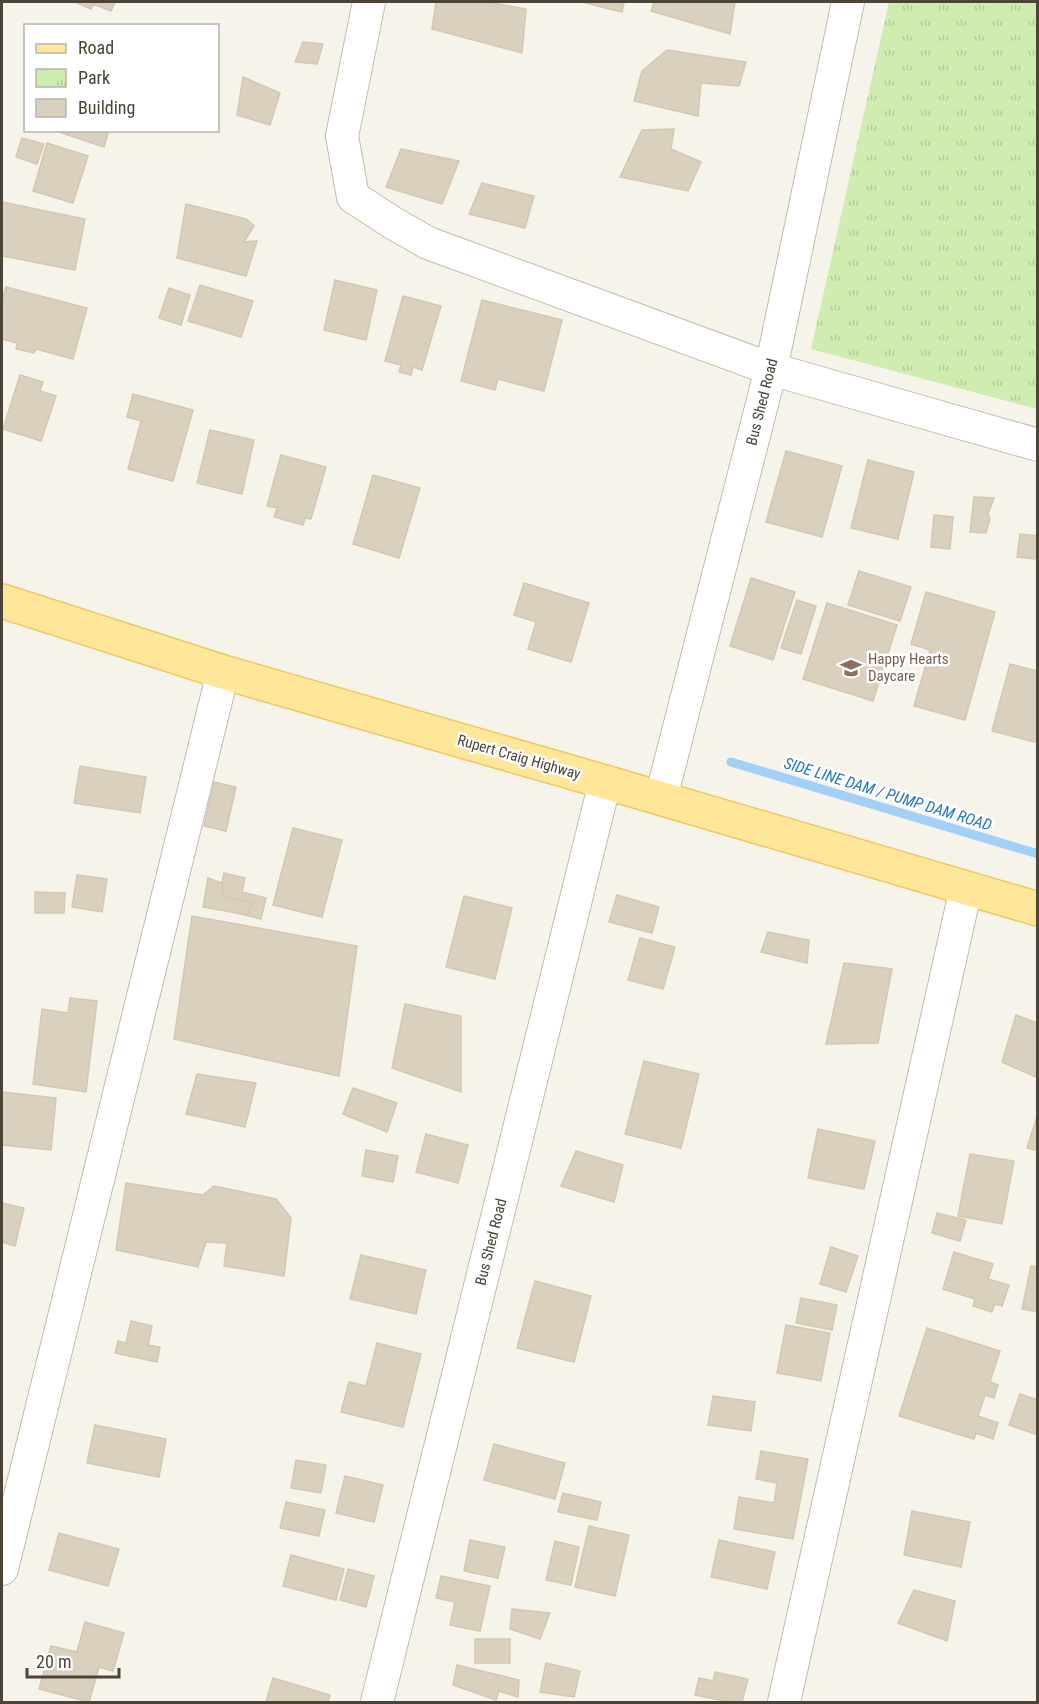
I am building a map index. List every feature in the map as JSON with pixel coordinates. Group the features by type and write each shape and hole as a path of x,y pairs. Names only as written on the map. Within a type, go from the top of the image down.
{"main road":[{"name":"Rupert Craig Highway","path":"2,601 223,672 1038,909"}],"street":[{"path":"369,2 342,136 353,197 393,224 428,243 771,369 1038,445"},
{"name":"Bus Shed Road","path":"661,798 771,369 848,2"},
{"path":"2,1569 223,672"},
{"name":"Bus Shed Road","path":"377,1702 605,782"},
{"path":"784,1702 966,888"}],"green space":[{"path":"889,2 1037,2 1037,409 811,349"}],"building":[{"path":"75,2 115,2 111,11 93,4 91,9"},
{"path":"436,2 487,2 526,9 522,53 432,29"},
{"path":"587,2 624,2 622,12"},
{"path":"654,2 735,2 730,34 651,11"},
{"path":"303,42 323,44 317,64 295,62"},
{"path":"667,50 746,62 739,86 701,83 698,116 634,101 642,71"},
{"path":"243,77 280,93 270,125 237,115"},
{"path":"674,129 671,149 701,162 688,191 620,177 642,130"},
{"path":"59,132 108,132 104,147"},
{"path":"22,138 44,144 37,164 16,157"},
{"path":"47,143 88,156 73,203 33,191"},
{"path":"401,149 459,161 442,204 386,187"},
{"path":"482,183 534,196 525,228 469,214"},
{"path":"2,202 85,219 75,270 2,256"},
{"path":"186,204 246,219 254,226 244,242 257,241 246,276 177,258"},
{"path":"335,280 377,290 366,340 324,330"},
{"path":"200,285 253,301 241,337 188,321"},
{"path":"6,287 87,308 73,359 36,349 34,353 16,349 17,343 2,339 2,299"},
{"path":"169,288 190,295 181,325 159,318"},
{"path":"403,296 441,306 422,370 413,367 411,375 399,372 401,365 385,361"},
{"path":"482,300 562,320 544,391 498,379 495,390 461,381"},
{"path":"20,375 43,382 40,391 56,396 41,441 3,429"},
{"path":"133,394 193,410 173,481 128,469 141,421 127,417"},
{"path":"210,430 254,440 242,494 197,483"},
{"path":"786,451 842,466 822,537 766,522"},
{"path":"281,455 326,467 311,519 305,518 303,525 274,517 277,508 267,506"},
{"path":"868,460 914,472 898,539 851,528"},
{"path":"373,475 420,488 399,558 353,544"},
{"path":"974,497 994,498 988,514 990,519 986,533 970,532"},
{"path":"934,515 953,517 950,549 931,547"},
{"path":"1020,534 1038,536 1035,559 1017,557"},
{"path":"859,571 911,587 900,621 848,605"},
{"path":"751,578 795,592 773,660 730,646"},
{"path":"524,583 589,603 571,662 528,649 536,622 514,615"},
{"path":"926,592 995,612 965,720 914,706 930,650 911,644"},
{"path":"797,600 816,606 801,654 781,648"},
{"path":"827,603 897,625 873,701 803,679"},
{"path":"1010,664 1038,671 1038,743 992,731"},
{"path":"80,766 146,777 140,813 74,803"},
{"path":"214,782 236,787 226,831 204,826"},
{"path":"293,828 342,840 322,917 273,905"},
{"path":"224,873 245,878 242,892 266,898 261,919 216,908"},
{"path":"77,875 107,879 102,912 72,907"},
{"path":"208,878 222,883 223,897 253,902 247,915 203,907"},
{"path":"35,892 65,893 64,913 35,913"},
{"path":"617,895 659,907 652,933 609,922"},
{"path":"464,896 512,908 495,979 446,967"},
{"path":"192,916 357,946 339,1076 174,1039"},
{"path":"768,932 809,940 807,963 761,952"},
{"path":"640,938 675,947 663,989 628,980"},
{"path":"844,963 892,969 878,1043 826,1044"},
{"path":"70,998 97,1001 86,1092 33,1084 42,1009 68,1013"},
{"path":"405,1004 461,1016 461,1092 392,1068"},
{"path":"1016,1015 1038,1023 1038,1078 1002,1062"},
{"path":"644,1061 699,1074 681,1148 625,1134"},
{"path":"197,1074 256,1083 245,1127 186,1114"},
{"path":"353,1088 397,1103 387,1132 343,1114"},
{"path":"2,1092 56,1098 51,1150 2,1145"},
{"path":"1038,1113 1038,1151 1027,1148"},
{"path":"818,1129 875,1141 864,1189 808,1178"},
{"path":"426,1134 468,1145 458,1183 416,1172"},
{"path":"366,1150 398,1156 393,1182 362,1176"},
{"path":"576,1151 623,1165 614,1202 561,1186"},
{"path":"970,1154 1014,1161 1002,1224 958,1216"},
{"path":"126,1183 203,1195 214,1186 276,1199 291,1218 284,1276 224,1266 227,1243 206,1242 198,1267 116,1250"},
{"path":"2,1203 24,1208 15,1246 2,1242"},
{"path":"937,1213 966,1220 960,1241 932,1233"},
{"path":"831,1247 858,1256 846,1292 820,1284"},
{"path":"954,1252 993,1264 988,1279 1009,1285 1002,1306 995,1304 992,1312 973,1306 975,1299 943,1289"},
{"path":"361,1255 426,1270 416,1314 350,1299"},
{"path":"1031,1266 1038,1267 1038,1312 1022,1309"},
{"path":"535,1281 591,1296 574,1362 517,1348"},
{"path":"801,1298 837,1305 832,1330 796,1323"},
{"path":"131,1321 152,1326 148,1345 160,1347 157,1362 115,1353 118,1341 126,1343"},
{"path":"786,1325 830,1333 821,1381 777,1373"},
{"path":"927,1328 1000,1351 990,1382 998,1385 994,1398 985,1395 978,1416 998,1423 993,1439 976,1433 974,1439 899,1416"},
{"path":"377,1343 421,1354 403,1427 341,1412 349,1382 366,1386"},
{"path":"1020,1394 1038,1400 1038,1435 1009,1425"},
{"path":"713,1396 755,1402 751,1431 708,1425"},
{"path":"95,1425 166,1439 159,1477 87,1463"},
{"path":"494,1444 565,1463 555,1499 484,1480"},
{"path":"761,1451 808,1459 793,1539 734,1529 739,1497 774,1503 777,1483 756,1479"},
{"path":"296,1460 326,1465 321,1493 291,1488"},
{"path":"345,1476 383,1485 374,1522 336,1513"},
{"path":"563,1493 601,1502 597,1520 558,1512"},
{"path":"286,1502 325,1510 319,1536 280,1528"},
{"path":"912,1511 970,1522 961,1567 904,1555"},
{"path":"589,1526 629,1535 615,1596 575,1587"},
{"path":"59,1533 119,1549 108,1586 49,1570"},
{"path":"470,1540 505,1547 498,1578 464,1571"},
{"path":"719,1540 775,1552 767,1589 711,1577"},
{"path":"555,1541 579,1547 571,1585 546,1580"},
{"path":"291,1555 344,1569 336,1600 283,1586"},
{"path":"348,1569 374,1576 366,1607 340,1600"},
{"path":"441,1576 490,1586 480,1631 450,1625 455,1602 436,1598"},
{"path":"914,1590 955,1601 947,1641 898,1623"},
{"path":"512,1609 550,1613 540,1639 510,1629"},
{"path":"85,1622 124,1633 113,1671 99,1667 89,1702 39,1689 51,1646 77,1652"},
{"path":"475,1639 510,1639 510,1663 475,1663"},
{"path":"546,1663 580,1671 574,1697 540,1692"},
{"path":"457,1665 519,1680 518,1697 499,1691 496,1700 453,1685"},
{"path":"715,1672 748,1679 742,1702 729,1702 695,1695 699,1678 713,1681"},
{"path":"273,1678 330,1695 328,1702 266,1702"}],"waterway":[{"name":"SIDE LINE DAM / PUMP DAM ROAD","path":"731,762 1038,854"}],"place":[{"name":"Happy Hearts Daycare","path":"851,668"}]}
